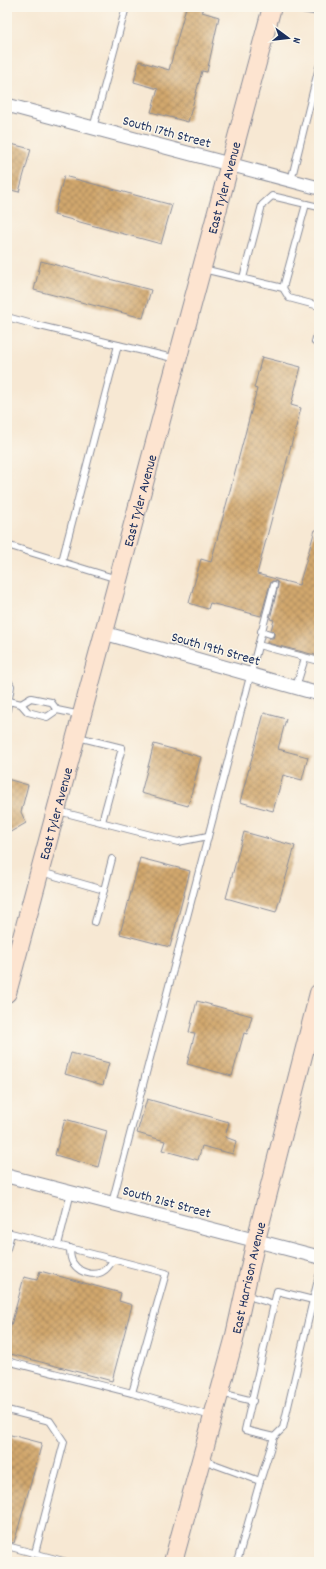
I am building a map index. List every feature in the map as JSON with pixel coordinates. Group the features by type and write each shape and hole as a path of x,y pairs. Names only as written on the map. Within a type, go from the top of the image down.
{"main road":[{"name":"East Tyler Avenue","path":"7,993 231,165 272,7"},
{"name":"East Harrison Avenue","path":"173,1562 213,1416 244,1295 256,1240 316,1016 319,993"}],"street":[{"name":"South 17th Street","path":"7,105 319,188"},
{"name":"South 19th Street","path":"104,633 319,694"},
{"name":"South 21st Street","path":"7,1176 319,1257"}],"lane":[{"path":"93,128 126,7"},
{"path":"290,7 319,12"},
{"path":"291,181 319,67"},
{"path":"244,278 262,205 272,196 319,207"},
{"path":"283,288 306,204"},
{"path":"203,269 283,288 289,298 319,306"},
{"path":"7,316 36,325 178,359"},
{"path":"319,326 315,342 319,343"},
{"path":"62,561 118,345"},
{"path":"7,545 119,579"},
{"path":"112,1203 274,585"},
{"path":"261,631 270,634"},
{"path":"258,645 281,649 305,658 319,661"},
{"path":"296,687 305,658"},
{"path":"7,679 11,686 7,710"},
{"path":"21,704 31,698 51,702 57,710 82,715"},
{"path":"9,701 21,704 28,712 47,717 57,710"},
{"path":"76,736 122,748 102,822"},
{"path":"56,810 178,842 208,836"},
{"path":"95,922 112,859"},
{"path":"40,872 104,890"},
{"path":"58,1245 72,1192"},
{"path":"7,1249 11,1233 166,1273 132,1393"},
{"path":"70,1248 72,1262 80,1271 100,1274 109,1267 113,1259"},
{"path":"237,1562 260,1480 274,1437 283,1428 319,1276"},
{"path":"274,1437 245,1430 253,1401 277,1291 313,1300"},
{"path":"244,1295 274,1304"},
{"path":"7,1361 132,1393 213,1416"},
{"path":"219,1393 253,1401"},
{"path":"7,1410 50,1421 64,1442 35,1553"},
{"path":"201,1459 260,1480"},
{"path":"7,1546 67,1562"}],"building":[{"path":"186,7 203,7 202,12 219,17 207,72 202,71 188,122 151,112 158,89 134,82 139,61 169,70"},
{"path":"7,143 31,149 19,192 7,189"},
{"path":"64,176 172,205 161,244 54,215"},
{"path":"41,261 151,290 143,318 34,290"},
{"path":"262,357 301,367 291,405 301,408 257,574 299,585 315,530 319,530 319,656 267,643 269,638 273,638 274,635 274,631 271,630 274,620 270,619 278,586 276,581 272,581 270,584 261,616 210,603 208,609 189,603 201,559 211,562 257,389 254,388"},
{"path":"264,713 286,719 278,749 308,757 302,780 283,775 273,811 240,802"},
{"path":"154,744 201,757 188,806 141,793"},
{"path":"7,779 28,785 21,812 26,823 7,834"},
{"path":"244,832 295,846 276,912 226,898"},
{"path":"140,858 190,871 170,947 120,934"},
{"path":"197,1001 252,1016 247,1034 244,1033 232,1076 187,1064 195,1033 189,1032"},
{"path":"71,1053 109,1063 103,1085 65,1074"},
{"path":"147,1099 229,1122 225,1137 236,1141 233,1154 202,1146 198,1160 162,1150 165,1141 137,1133"},
{"path":"65,1119 107,1131 98,1167 55,1155"},
{"path":"40,1271 121,1293 119,1301 132,1305 112,1381 7,1353 7,1340 24,1277 37,1280"},
{"path":"7,1434 42,1443 14,1543 7,1542"}]}
